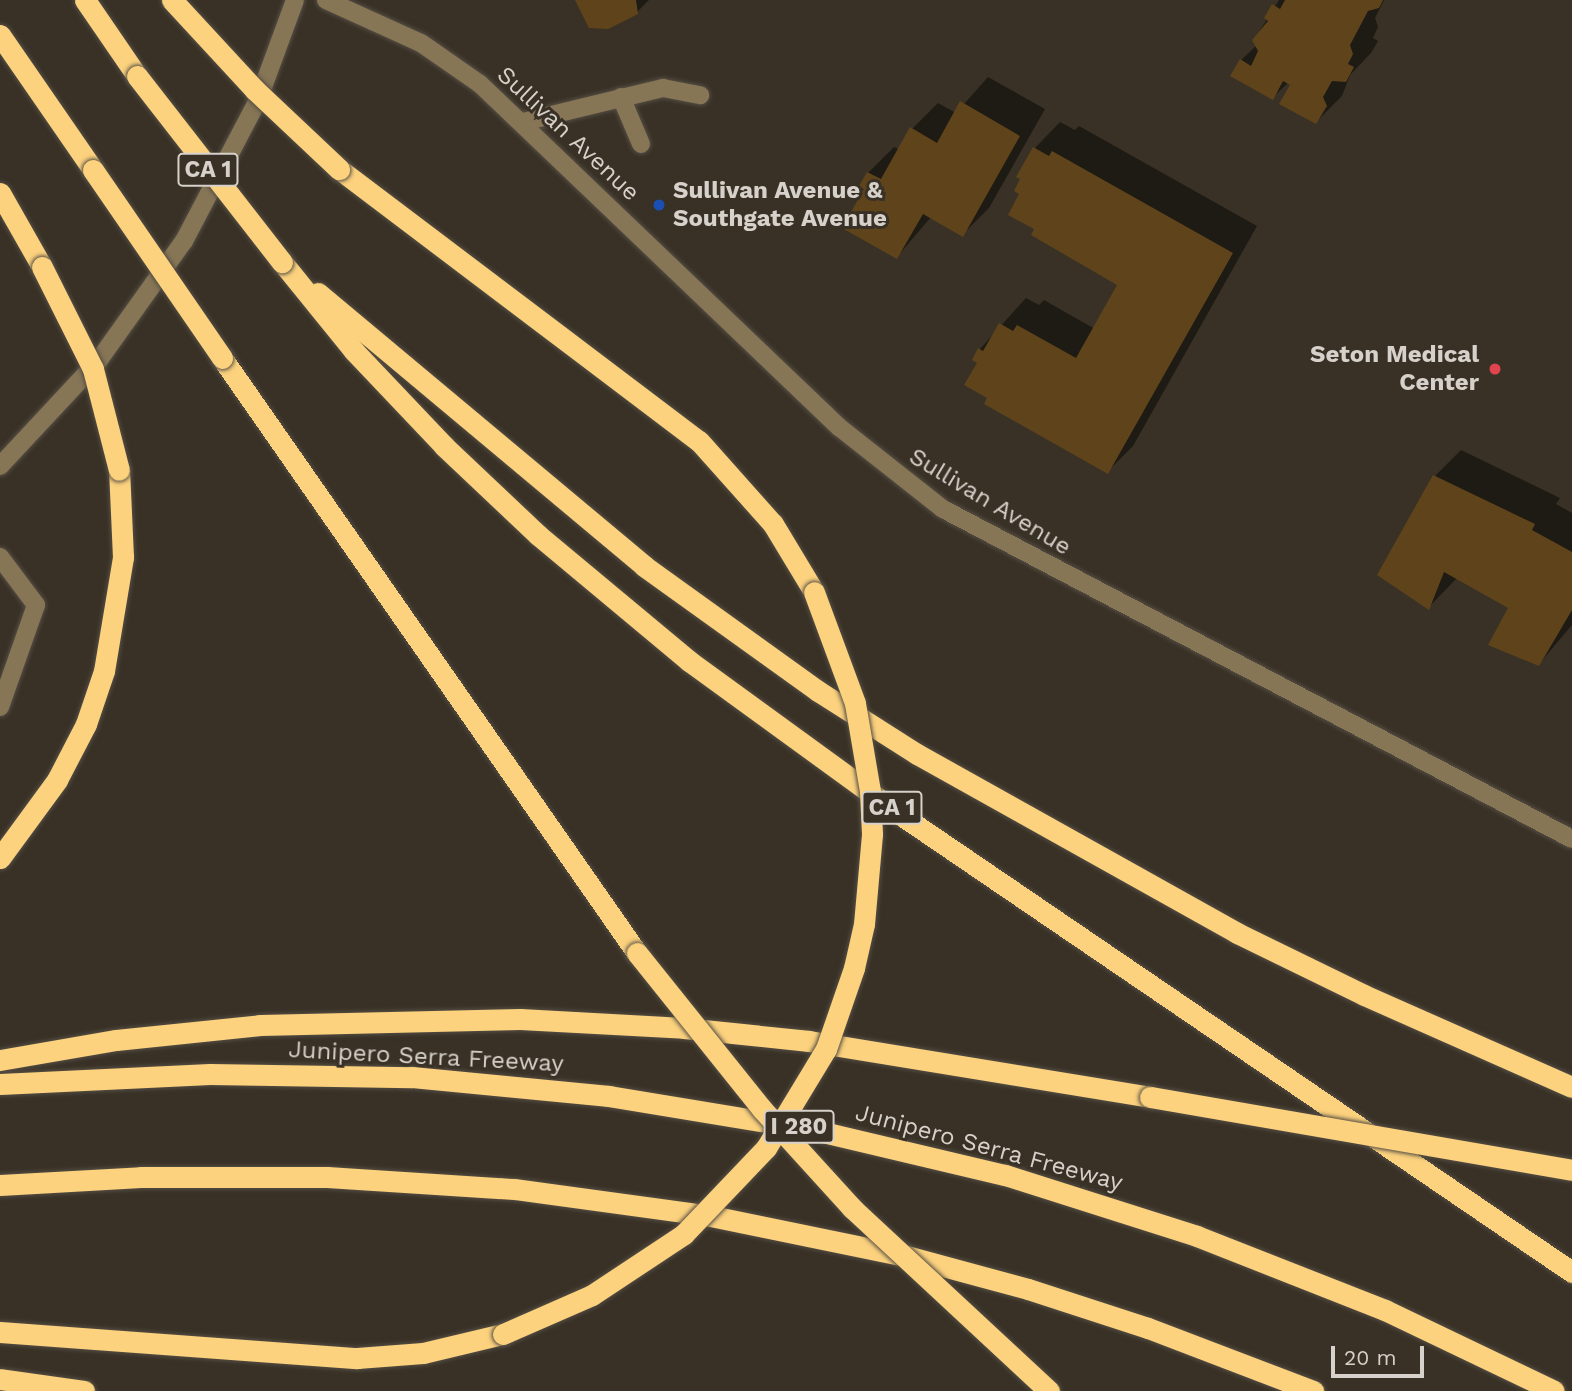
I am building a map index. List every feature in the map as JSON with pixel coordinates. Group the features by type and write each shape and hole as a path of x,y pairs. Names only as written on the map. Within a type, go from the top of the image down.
{"highway":[{"name":"CA 1","path":"85,0 137,76 354,351 444,446 538,535 679,652 901,815 1572,1272"},
{"path":"0,1332 357,1358 423,1353 503,1334 592,1296 684,1234 766,1148 826,1049 854,968 864,924 871,813 855,703 814,592 773,524 699,441 339,169 254,89 172,0"},
{"path":"0,35 637,953 762,1109 852,1208 1049,1391"},
{"path":"0,193 42,267 93,369 119,470 123,557 104,671 73,752 40,807 0,859"},
{"path":"282,262 617,545 870,725 1065,840 1237,933 1364,996 1572,1087"},
{"path":"0,1060 116,1040 260,1025 508,1018 684,1028 809,1041 1572,1170"},
{"name":"Junipero Serra Freeway","path":"0,1084 210,1074 412,1077 609,1096 814,1130 1005,1175 1197,1236 1385,1310 1554,1391"},
{"path":"0,1185 141,1177 327,1177 515,1189 682,1211 845,1242 1003,1282 1149,1328 1314,1391"},
{"path":"0,1379 85,1391"}],"street":[{"path":"0,466 99,360 184,241 259,98 296,0"},
{"name":"Sullivan Avenue","path":"326,0 391,27 440,55 523,122 839,427 925,497 1000,541 1571,837"},
{"path":"523,122 663,88 700,94"},
{"path":"621,97 641,144"},
{"path":"0,557 36,605 0,707"}],"building":[{"path":"575,0 636,0 638,14 608,29 589,28"},
{"path":"1285,0 1383,0 1379,8 1368,11 1350,45 1353,54 1348,64 1354,67 1346,82 1332,81 1323,97 1327,106 1316,124 1279,104 1290,85 1283,81 1273,100 1230,76 1240,59 1251,66 1258,51 1252,40 1268,21 1264,18 1272,4 1280,9"},
{"path":"960,101 1020,136 963,237 923,214 897,259 842,228 864,189 859,186 867,172 881,179 910,127 937,143"},
{"path":"1033,147 1049,156 1052,151 1233,253 1108,474 984,404 987,398 964,385 977,363 972,360 978,348 983,351 999,323 1013,331 1017,325 1076,358 1117,285 1031,235 1034,229 1008,215 1019,194 1014,191 1020,179 1016,177"},
{"path":"1433,475 1535,524 1532,530 1572,552 1572,610 1539,666 1488,645 1508,608 1444,572 1429,610 1377,575"}],"place":[{"name":"Sullivan Avenue & Southgate Avenue","path":"659,205"},
{"name":"Seton Medical Center","path":"1495,369"}]}
